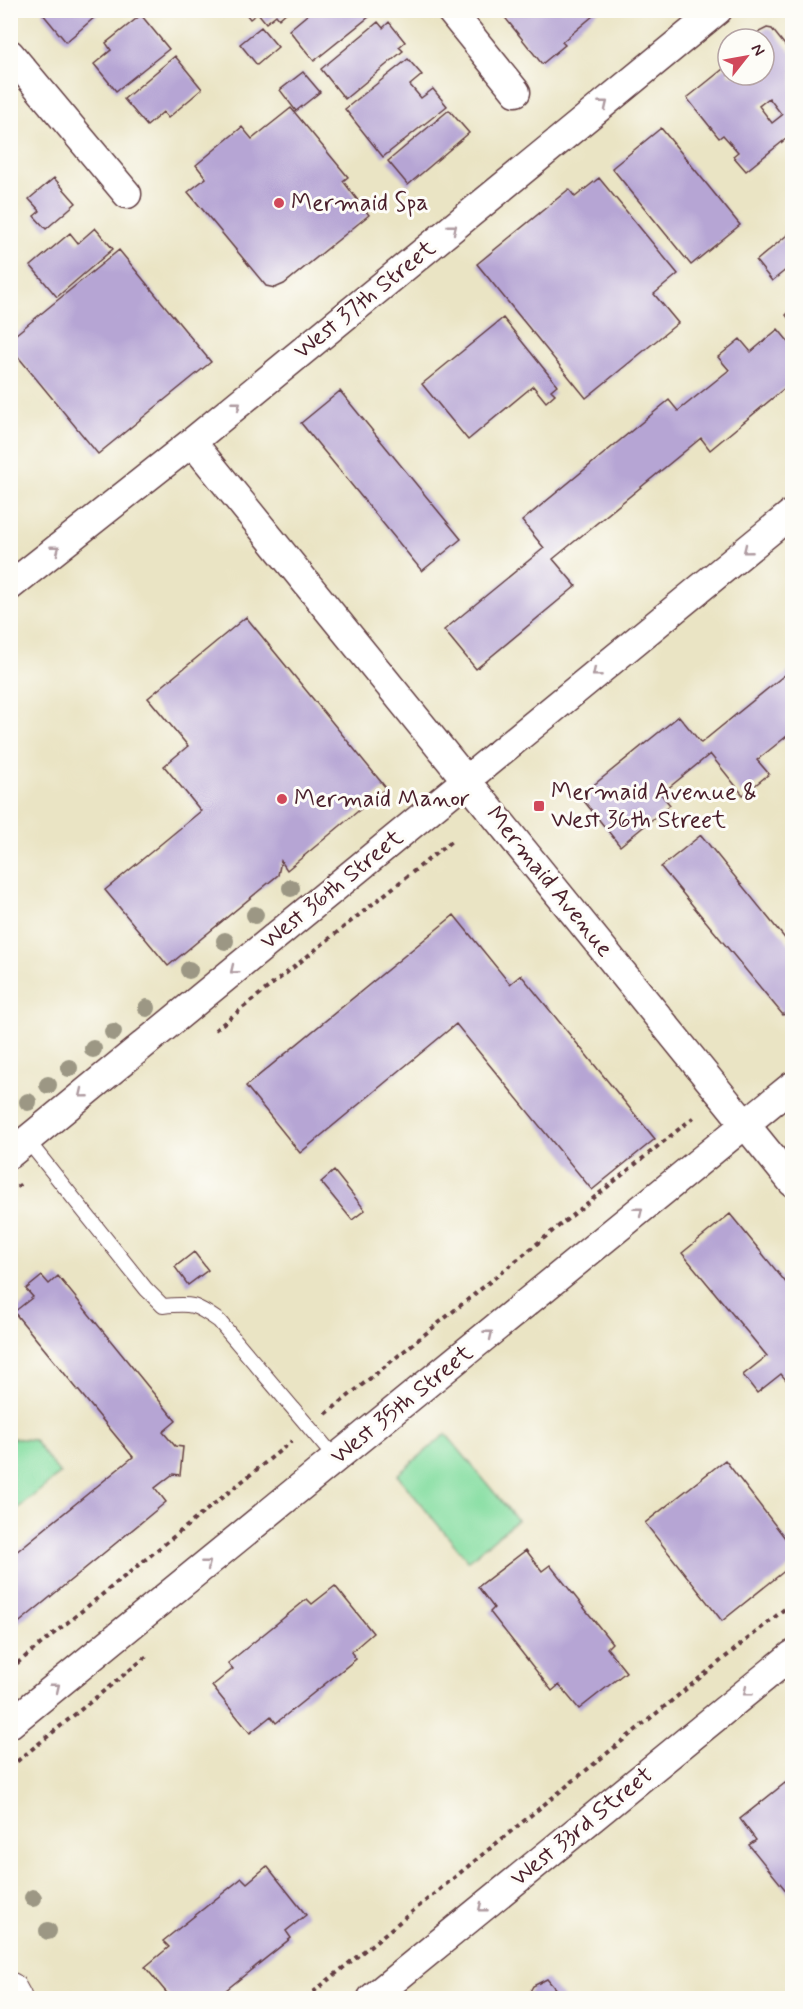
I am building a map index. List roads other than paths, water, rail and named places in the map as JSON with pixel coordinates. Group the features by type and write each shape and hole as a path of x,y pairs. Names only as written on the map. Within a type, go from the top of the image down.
{"main road":[{"path":"10,1989 15,1998"}],"street":[{"name":"West 37th Street","path":"10,586 192,442 718,10"},
{"path":"460,14 516,92"},
{"path":"10,54 127,194"},
{"name":"Mermaid Avenue","path":"192,442 792,1182"},
{"name":"West 36th Street","path":"19,1147 792,513"},
{"name":"West 35th Street","path":"10,1724 792,1086"},
{"name":"West 33rd Street","path":"372,1998 792,1655"}],"lane":[{"path":"19,1147 46,1164 146,1289 163,1306 187,1304 201,1308 219,1321 336,1459"}],"place":[{"name":"Mermaid Spa","path":"279,203"},
{"name":"Mermaid Manor","path":"282,799"},
{"name":"Mermaid Avenue & West 36th Street","path":"539,806"}]}
